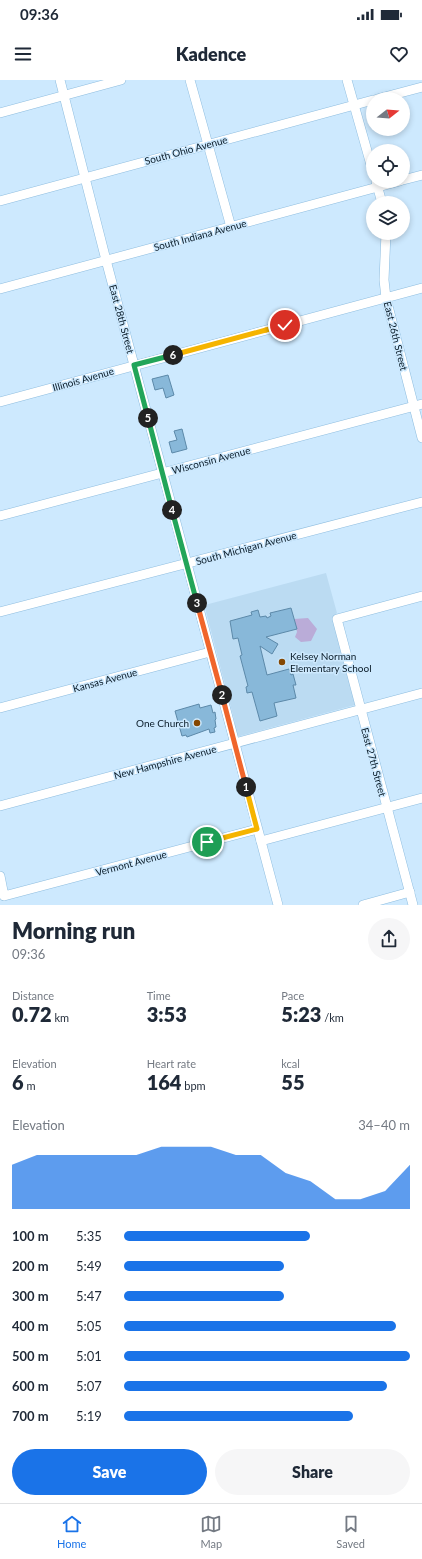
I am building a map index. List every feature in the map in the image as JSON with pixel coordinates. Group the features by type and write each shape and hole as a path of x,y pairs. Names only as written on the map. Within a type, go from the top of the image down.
{"street":[{"name":"East 28th Street","path":"60,80 162,473 278,905"},
{"path":"0,113 122,80"},
{"path":"190,80 231,227"},
{"path":"347,80 366,147"},
{"path":"404,92 422,87"},
{"name":"South Ohio Avenue","path":"0,201 366,102"},
{"name":"South Indiana Avenue","path":"410,179 422,175"},
{"name":"South Indiana Avenue","path":"0,289 231,227 366,187"},
{"name":"East 26th Street","path":"386,240 384,280 386,298 418,405 422,438"},
{"name":"Illinois Avenue","path":"0,402 422,288"},
{"name":"Wisconsin Avenue","path":"0,516 418,405"},
{"name":"South Michigan Avenue","path":"0,612 422,502"},
{"name":"East 27th Street","path":"413,905 337,619 422,596"},
{"name":"Kansas Avenue","path":"0,708 210,652"},
{"name":"New Hampshire Avenue","path":"0,806 422,693"},
{"path":"261,841 422,798"},
{"name":"Vermont Avenue","path":"0,876 4,896 257,829"},
{"path":"363,905 410,892"}],"shaded area":[{"name":"Kelsey Norman Elementary School","path":"326,573 337,613 334,616 355,705 237,736 234,726 235,723 205,608 201,606"},
{"path":"308,618 317,629 311,641 301,642 295,637 297,632 294,619"}],"building":[{"path":"168,375 174,395 166,398 163,388 155,390 152,379"},
{"path":"182,429 187,449 172,453 169,442 177,440 174,431"},
{"path":"291,608 297,629 266,637 278,644 272,654 260,646 267,675 289,669 291,675 293,674 296,685 293,685 296,698 274,703 277,716 260,721 252,692 247,693 246,687 248,686 240,656 242,655 238,638 233,639 230,621 252,615 251,612 258,610 260,617 266,616 267,618 271,616 270,613"},
{"name":"One Church","path":"199,704 200,708 211,705 213,713 215,712 215,732 210,733 209,729 187,737 186,735 182,736 175,711"}],"place":[{"name":"Kelsey Norman Elementary School","path":"282,662"},
{"name":"One Church","path":"197,723"}],"route":[{"path":"207,842 257,829 134,365 285,325"}]}
